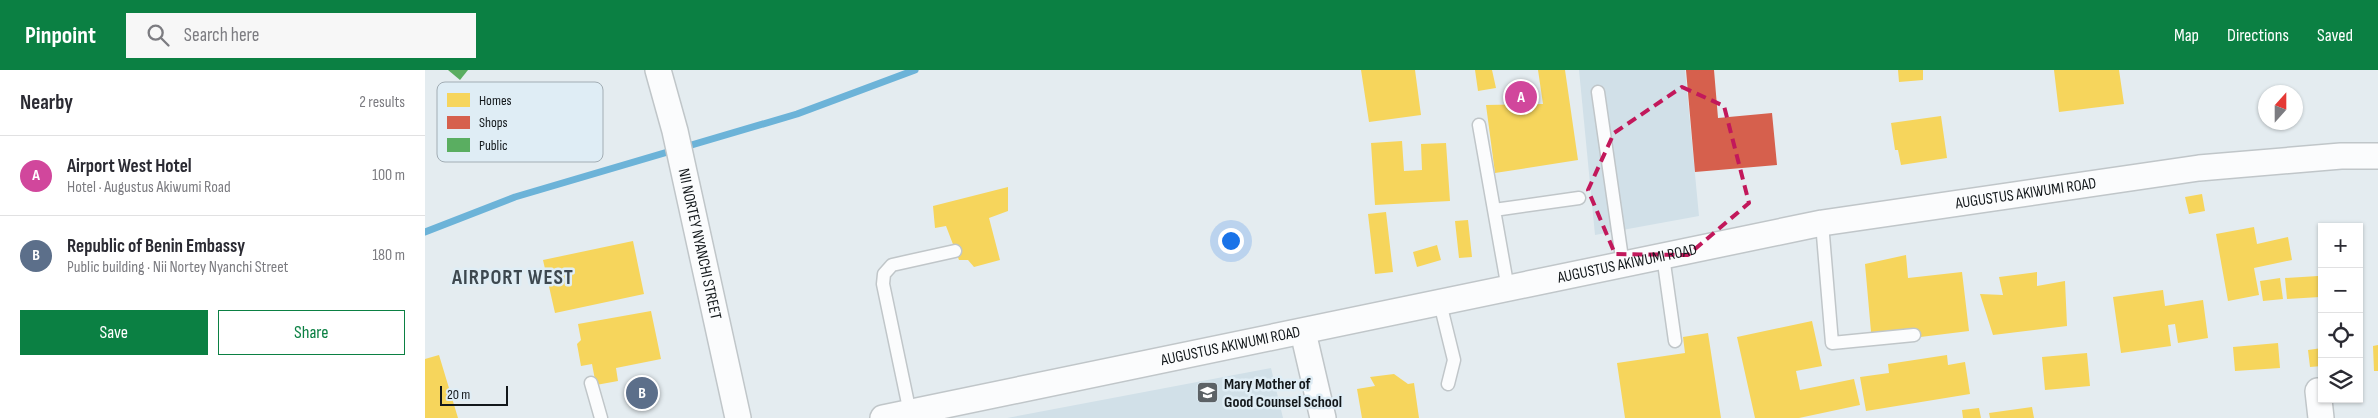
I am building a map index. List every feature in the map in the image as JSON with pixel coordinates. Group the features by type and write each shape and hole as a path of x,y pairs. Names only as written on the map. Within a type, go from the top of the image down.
{"street":[{"name":"NII NORTEY NYANCHI STREET","path":"658,70 675,130 683,174 738,418"},
{"name":"AUGUSTUS AKIWUMI ROAD","path":"883,418 1822,223 2199,168 2341,156 2378,156"},
{"path":"1303,332 1323,418"},
{"path":"2319,403 2321,418"}],"lane":[{"path":"1598,92 1623,264"},
{"path":"1479,124 1508,289"},
{"path":"1494,210 1579,198"},
{"path":"1822,223 1832,343 1914,335"},
{"path":"910,412 883,284 884,274 892,265 955,252"},
{"path":"1663,256 1675,341"},
{"path":"1440,303 1454,360 1448,384"},
{"path":"591,383 601,418"}],"highlighted area":[{"path":"1682,87 1724,106 1749,203 1688,255 1615,254 1588,190 1614,133"}],"shaded area":[{"path":"1579,70 1685,70 1699,216 1595,235"},
{"name":"Mary Mother of Good Counsel School","path":"1271,368 1283,418 1007,418"}],"building: Homes":[{"path":"1361,70 1415,70 1421,115 1369,122"},
{"path":"1475,70 1492,70 1496,88 1478,91"},
{"path":"1538,70 1565,70 1578,160 1495,173 1486,105 1543,104"},
{"path":"1898,70 1923,70 1923,80 1899,82"},
{"path":"2054,70 2119,70 2124,104 2059,112"},
{"path":"1941,116 1947,158 1901,165 1898,150 1895,150 1891,123"},
{"path":"1402,141 1404,171 1422,170 1421,144 1446,143 1450,201 1375,205 1371,143"},
{"path":"1008,187 1008,211 989,218 1000,260 974,267 968,260 959,260 946,226 935,228 933,206"},
{"path":"2202,194 2205,211 2189,214 2185,197"},
{"path":"1386,212 1393,272 1375,274 1368,214"},
{"path":"1468,220 1472,257 1459,258 1455,221"},
{"path":"2254,227 2257,244 2288,237 2292,260 2254,268 2259,295 2228,301 2216,234"},
{"path":"633,241 644,294 555,313 543,260"},
{"path":"1437,245 1441,260 1417,267 1413,252"},
{"path":"1906,255 1908,278 1962,272 1969,331 1872,343 1865,264"},
{"path":"2037,272 2037,286 2065,281 2067,326 1993,335 1980,294 2003,295 1999,277"},
{"path":"2318,276 2318,297 2287,299 2285,278"},
{"path":"2280,278 2283,299 2263,301 2260,281"},
{"path":"2163,290 2165,306 2203,300 2208,338 2178,343 2175,324 2168,325 2171,346 2121,353 2113,297"},
{"path":"651,311 661,359 616,368 618,381 596,385 592,364 581,366 577,344 581,340 578,324"},
{"path":"1812,321 1822,366 1796,371 1800,390 1854,379 1860,405 1799,418 1755,418 1737,337"},
{"path":"1708,333 1721,418 1625,418 1617,363 1685,353 1683,337"},
{"path":"2278,343 2280,368 2235,371 2233,347"},
{"path":"2378,345 2378,371 2374,371 2373,346"},
{"path":"2318,349 2318,366 2310,367 2308,350"},
{"path":"2087,353 2090,386 2045,390 2042,357"},
{"path":"439,355 458,418 425,418 425,359"},
{"path":"1947,355 1948,365 1965,362 1970,394 1866,411 1860,377 1889,373 1888,364"},
{"path":"1394,374 1408,384 1414,383 1419,418 1362,418 1357,389 1375,386 1370,377"},
{"path":"2032,407 2034,418 1990,418 1989,413"},
{"path":"1979,408 1981,418 1963,418 1962,410"}],"building: Shops":[{"path":"1686,70 1714,70 1718,118 1772,113 1777,165 1695,172"}],"building: Public":[{"path":"448,70 468,70 460,80"}],"waterway":[{"path":"425,232 515,197 797,114 915,70"}],"place":[{"name":"Airport West Hotel","path":"1521,97"},
{"name":"Republic of Benin Embassy","path":"642,393"},
{"name":"Mary Mother of Good Counsel School","path":"1208,393"}],"district":[{"name":"AIRPORT WEST","path":"513,277"}]}
